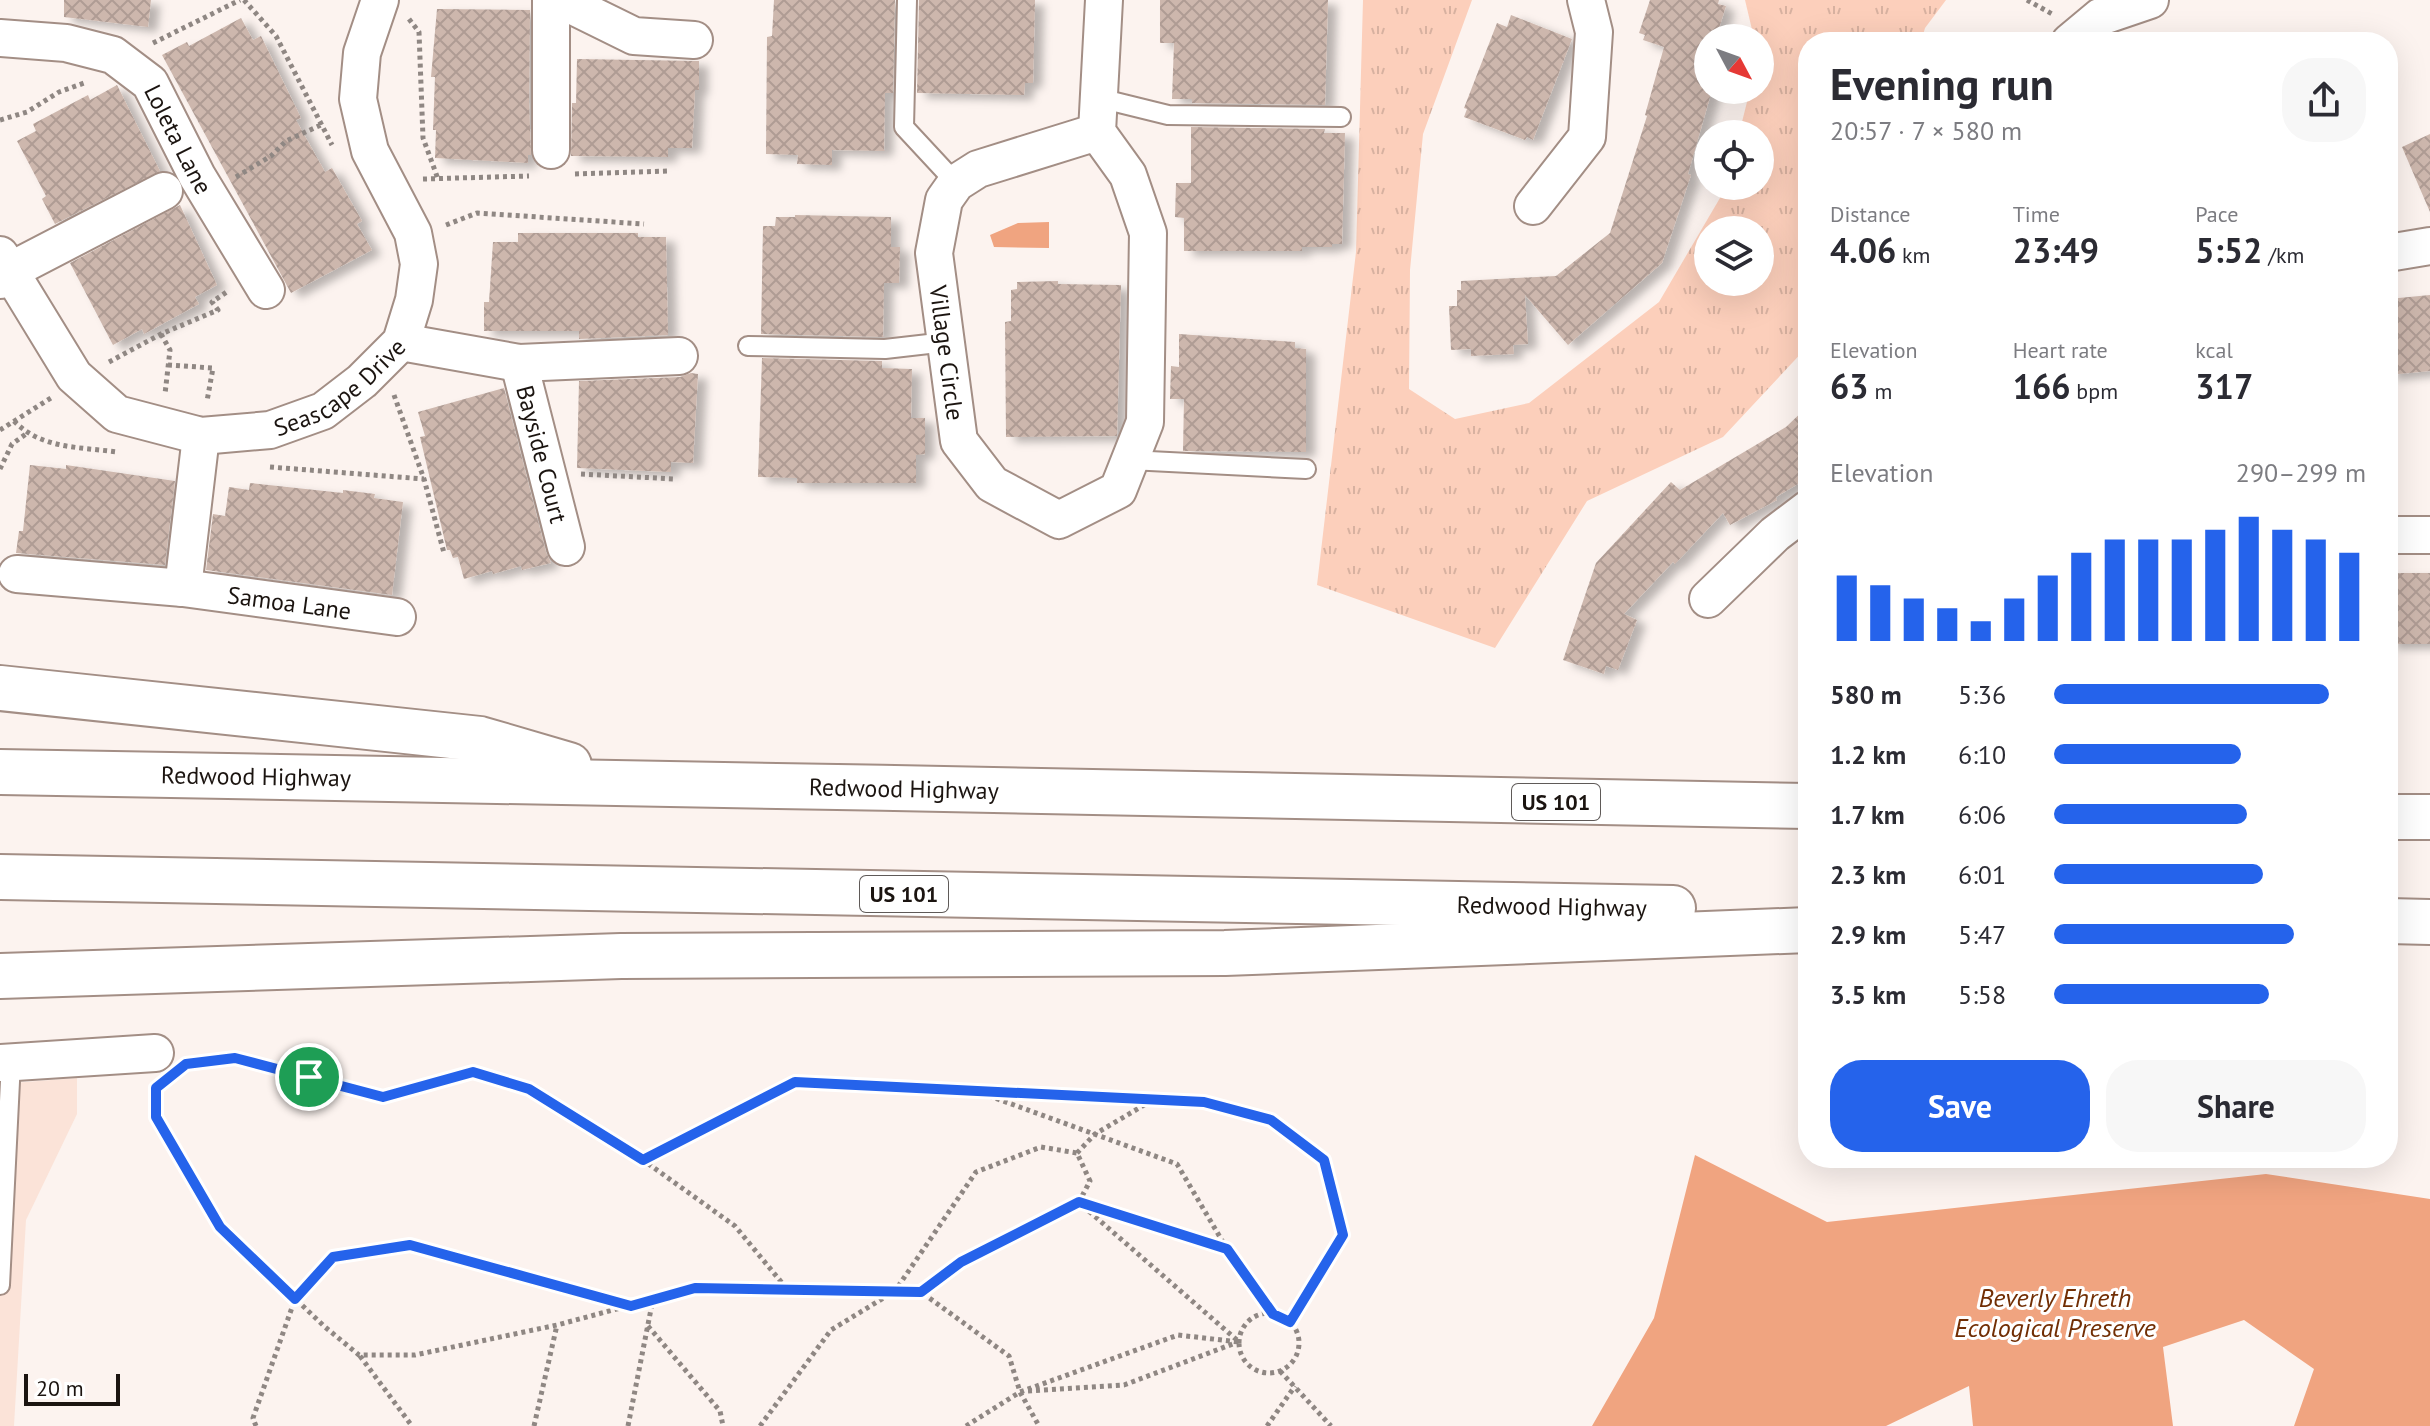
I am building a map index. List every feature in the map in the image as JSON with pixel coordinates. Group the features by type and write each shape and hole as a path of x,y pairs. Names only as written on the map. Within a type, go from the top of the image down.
{"highway":[{"path":"0,688 480,739 621,781"},
{"name":"Redwood Highway","path":"0,772 621,781 1303,798 1798,806"},
{"path":"2398,817 2430,817"},
{"name":"Redwood Highway","path":"0,877 1798,911"},
{"path":"2398,921 2430,922"},
{"path":"0,976 621,956 1225,953 1798,930"}],"street":[{"path":"551,0 551,150"},
{"path":"561,0 634,36 694,40"},
{"path":"956,183 978,169 1098,115 1104,0"},
{"path":"1533,206 1587,137 1594,32 1586,0"},
{"path":"2082,32 2100,17 2150,0"},
{"name":"Seascape Drive","path":"3,269 74,376 117,414 204,419 270,430 323,411 362,381 401,342 414,300 419,264 413,233 370,151 358,99 362,53 392,6"},
{"name":"Loleta Lane","path":"0,38 66,43 113,55 150,83 208,193 266,290"},
{"name":"Village Circle","path":"956,183 944,200 934,253 959,441 992,484 1059,520 1118,490 1145,422 1148,233 1128,175 1098,115"},
{"path":"3,269 164,191"},
{"path":"2398,251 2430,246"},
{"name":"Bayside Court","path":"401,342 519,363 679,356"},
{"name":"Bayside Court","path":"519,363 566,547"},
{"path":"183,588 204,419"},
{"path":"1708,599 1775,534 1798,517"},
{"path":"2398,535 2430,535"},
{"name":"Samoa Lane","path":"17,574 183,588 397,617"},
{"path":"5,1062 165,1068"}],"lane":[{"path":"907,0 904,127 956,183"},
{"path":"1098,115 1341,117"},
{"path":"748,346 885,349 946,342"},
{"path":"1130,460 1306,469"},
{"path":"0,1285 5,1062"}],"path":[{"path":"0,120 27,112 59,92 91,81 118,59 242,0 276,36 335,151"},
{"path":"392,6 419,32 423,138 438,179"},
{"path":"208,193 271,156 286,141 335,120"},
{"path":"441,227 477,213 644,224"},
{"path":"97,368 161,334 218,310"},
{"path":"161,334 170,350 164,397"},
{"path":"168,365 213,368 204,419"},
{"path":"391,386 424,479 444,553"},
{"path":"0,430 62,391"},
{"path":"0,469 12,444 26,434"},
{"path":"549,479 573,473 675,479"},
{"path":"165,1068 235,1058 383,1097 473,1072 529,1089 643,1160 735,1226 787,1289"},
{"path":"156,1088 165,1068"},
{"path":"165,1068 156,1088 156,1117 220,1227 359,1355 412,1426"},
{"path":"643,1160 795,1082 1204,1102 1271,1120 1324,1160 1343,1235 1290,1322"},
{"path":"975,1091 1177,1164 1227,1249 1273,1314 1290,1322 1296,1330 1298,1349 1295,1358 1280,1371 1261,1372 1252,1368 1240,1352 1241,1332 1254,1317 1273,1314"},
{"path":"1077,1153 1095,1134 1153,1100"},
{"path":"760,1426 831,1330 895,1291 976,1172 1041,1147 1077,1153"},
{"path":"921,1292 961,1262 1079,1202 1090,1181 1077,1153"},
{"path":"1079,1202 1227,1249"},
{"path":"1079,1202 1239,1342"},
{"path":"256,1426 253,1418 295,1299 333,1257 410,1245 631,1306"},
{"path":"359,1355 415,1355 557,1325 695,1288 921,1292 1009,1356 1020,1392 1039,1426"},
{"path":"628,1426 653,1299"},
{"path":"534,1426 557,1325"},
{"path":"648,1326 720,1411 723,1426"},
{"path":"966,1426 1020,1392 1178,1335 1239,1342"},
{"path":"1020,1392 1124,1385 1239,1342"},
{"path":"1280,1371 1331,1426"},
{"path":"1267,1426 1295,1386"},
{"path":"253,1418 264,1426"}],"shaded area":[{"path":"77,1078 77,1114 26,1220 14,1426 0,1426 0,1084"}],"green space":[{"path":"1363,0 1472,0 1423,134 1410,270 1409,389 1455,419 1529,403 1659,302 1694,242 1694,296 1774,296 1774,216 1709,216 1719,200 1774,200 1774,120 1742,120 1746,104 1774,104 1774,24 1751,24 1745,0 1946,0 1924,32 1798,32 1798,357 1723,437 1587,501 1495,648 1317,585 1356,252"}],"water":[{"path":"1049,222 1049,248 994,247 990,235 1018,223"},
{"name":"Beverly Ehreth Ecological Preserve","path":"1695,1155 1827,1222 2266,1174 2430,1199 2430,1426 2294,1426 2314,1369 2244,1320 2163,1347 2173,1426 1973,1426 1969,1386 1886,1426 1592,1426 1654,1318"}],"building":[{"path":"64,0 151,0 148,27 64,17"},
{"path":"774,0 895,0 893,93 885,93 884,151 832,150 832,165 797,164 798,155 766,154 767,37 772,36"},
{"path":"919,0 1035,0 1033,83 1025,83 1024,95 917,93"},
{"path":"1160,0 1328,0 1325,105 1192,103 1192,99 1172,99 1174,43 1160,43"},
{"path":"1650,0 1719,0 1718,4 1726,6 1720,24 1694,24 1694,104 1708,104 1703,120 1694,120 1694,153 1688,174 1691,175 1662,263 1568,345 1525,295 1528,344 1513,345 1514,354 1471,356 1471,349 1451,350 1449,306 1457,306 1457,290 1461,290 1461,281 1556,276 1610,233 1647,116 1664,47 1643,40 1645,35 1639,33"},
{"path":"437,9 530,10 531,155 528,155 528,163 435,158 435,77 431,77"},
{"path":"1511,15 1572,39 1533,140 1527,137 1525,140 1464,117 1467,109 1464,108 1497,23 1507,27"},
{"path":"241,18 253,40 261,36 301,118 296,120 325,172 332,168 362,221 357,224 372,250 291,293 162,55 187,42 189,46"},
{"path":"577,59 699,61 692,148 668,148 668,157 571,156"},
{"path":"117,85 160,171 55,224 42,199 46,196 17,141 36,131 33,124 88,95 90,100"},
{"path":"1191,127 1325,129 1324,133 1345,133 1342,244 1302,247 1302,251 1184,251 1184,218 1175,217 1176,183 1191,183"},
{"path":"2430,134 2430,212 2402,147"},
{"path":"180,205 217,285 195,297 199,304 144,334 142,329 113,345 70,263"},
{"path":"776,217 891,217 891,247 900,247 899,283 884,283 883,337 761,334 763,226 775,226"},
{"path":"518,233 638,233 638,237 666,237 668,335 579,339 579,331 484,331 484,302 489,302 493,242 518,242"},
{"path":"1058,281 1058,284 1121,285 1117,436 1006,437 1005,322 1011,321 1011,290 1017,289 1017,282"},
{"path":"2430,295 2430,371 2398,374 2398,298"},
{"path":"1179,334 1295,342 1295,348 1306,349 1306,452 1183,451 1184,399 1170,399 1171,366 1179,367"},
{"path":"762,358 882,361 882,368 912,369 911,418 925,418 925,454 916,455 916,483 797,483 797,478 758,477"},
{"path":"698,374 693,463 671,462 671,472 577,468 579,381 680,377"},
{"path":"504,388 551,563 522,570 521,566 493,574 492,571 464,579 458,557 453,558 447,550 420,437 425,436 418,412"},
{"path":"1798,416 1798,484 1776,497 1777,500 1730,525 1723,513 1675,564 1673,562 1624,614 1637,620 1618,670 1606,666 1604,674 1563,660 1596,563 1671,482 1680,490 1786,427"},
{"path":"30,465 66,469 66,465 175,481 165,565 16,553 19,531 23,531"},
{"path":"250,483 343,493 343,490 403,502 392,595 206,570 213,514 225,516 229,487 249,490"},
{"path":"2398,573 2430,573 2430,644 2398,644"}],"route":[{"path":"235,1058 309,1077 383,1097 473,1072 529,1089 643,1160 795,1082 1204,1102 1271,1120 1324,1160 1343,1235 1290,1322 1273,1314 1227,1249 1079,1202 961,1262 921,1292 695,1288 631,1306 410,1245 333,1257 295,1299 220,1227 156,1117 156,1088 186,1064 235,1058"}]}
